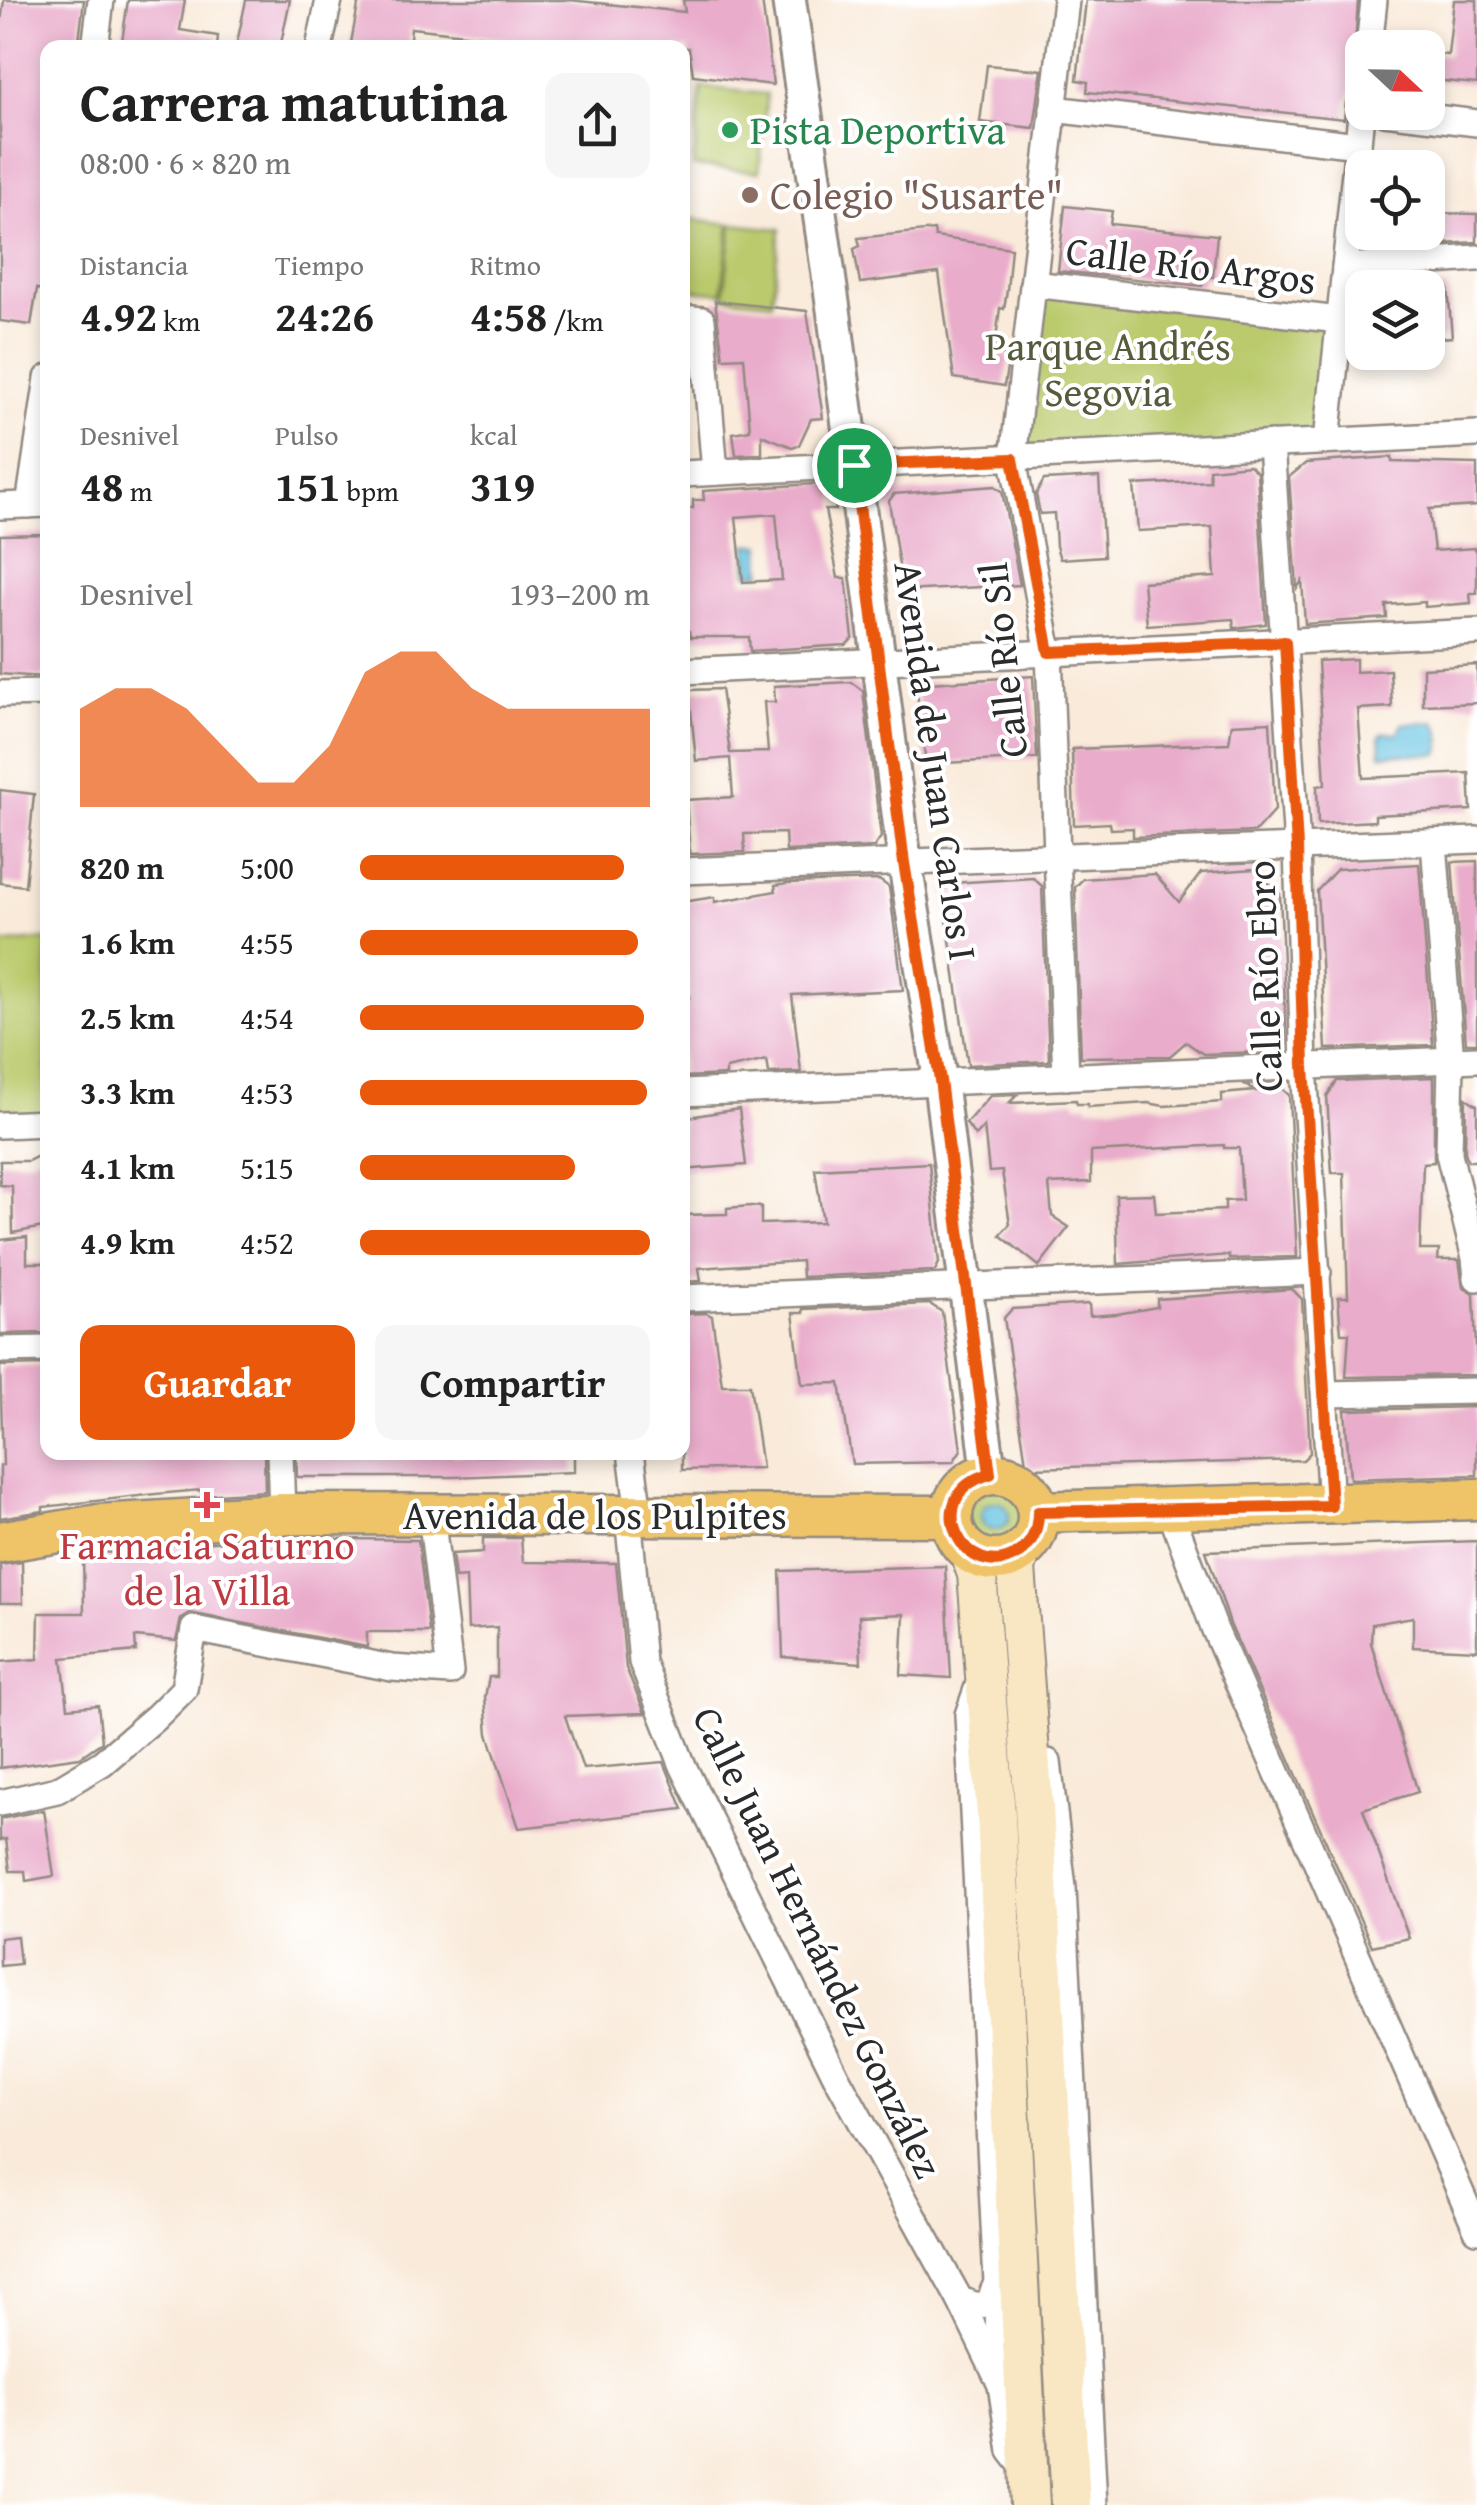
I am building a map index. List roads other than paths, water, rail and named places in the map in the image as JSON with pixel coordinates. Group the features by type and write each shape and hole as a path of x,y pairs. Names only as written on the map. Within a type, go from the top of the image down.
{"main road":[{"path":"1030,2490 996,1815 1003,1670 1016,1568 1020,1552 1036,1530 1038,1512 1032,1492 1024,1484 1014,1477 990,1474 965,1485 957,1496 952,1516 956,1535 978,1574 1003,1670 1034,1807 1071,2505"},
{"path":"1038,1512 1477,1499"},
{"name":"Avenida de los Pulpites","path":"0,1542 100,1525 282,1514 952,1516"},
{"path":"969,1552 991,1560 1020,1552"}],"street":[{"path":"95,40 102,0"},
{"path":"321,40 329,0"},
{"name":"Avenida de Juan Carlos I","path":"789,0 854,465 904,863 940,1080 990,1474"},
{"name":"Calle Río Sil","path":"1066,0 1013,459 1049,652 1066,1076"},
{"path":"1371,30 1374,0"},
{"path":"1053,109 1358,145"},
{"path":"1445,119 1477,123"},
{"path":"1326,441 1360,130"},
{"path":"1345,267 1477,258"},
{"name":"Calle Río Argos","path":"1033,284 1339,320"},
{"path":"692,319 715,472"},
{"path":"690,474 1477,434"},
{"name":"Calle Río Ebro","path":"1271,444 1297,847 1304,1066 1331,1506"},
{"path":"0,506 38,504 40,479"},
{"path":"690,671 1477,632"},
{"path":"0,694 40,693"},
{"path":"690,871 1477,840"},
{"path":"1434,842 1451,1060 1449,1154 1477,1278"},
{"path":"690,1093 1477,1060"},
{"path":"0,1125 40,1122"},
{"path":"690,1298 1318,1272"},
{"path":"0,1350 40,1349"},
{"path":"1325,1394 1477,1390"},
{"path":"280,1460 282,1514"},
{"name":"Calle Juan Hernández González","path":"631,1460 642,1662 683,1766 836,2076 960,2300 1001,2384"},
{"path":"1170,1510 1216,1630 1477,2230"},
{"path":"0,1804 58,1790 102,1763 156,1718 184,1689 194,1629 392,1668 450,1672 431,1514"},
{"path":"1030,2490 1011,2451 1001,2384 972,1838 968,1714 1003,1670 1047,1753 1063,1888 1094,2505"},
{"path":"960,2300 976,2306 988,2303 997,2283"}],"water":[{"path":"747,545 761,545 762,573 748,574"},
{"path":"1435,722 1440,730 1438,754 1381,755 1383,733 1398,733 1402,724"},
{"path":"995,1502 1005,1506 1009,1516 1005,1526 995,1530 985,1526 981,1516 985,1506"}],"place":[{"name":"Pista Deportiva","path":"730,130"},
{"name":"Colegio \"Susarte\"","path":"750,195"},
{"name":"Farmacia Saturno de la Villa","path":"207,1505"}],"park label":[{"name":"Parque Andrés Segovia","path":"1108,369"}]}
